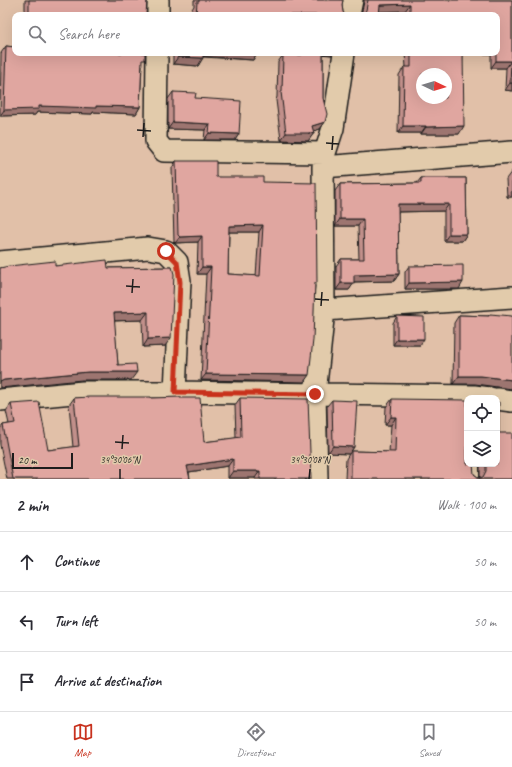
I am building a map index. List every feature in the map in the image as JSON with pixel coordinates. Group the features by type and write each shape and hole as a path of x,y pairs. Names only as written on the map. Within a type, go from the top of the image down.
{"street":[{"path":"158,0 158,12"},
{"path":"350,12 352,0"},
{"path":"157,56 156,141 164,151 324,160 512,152"},
{"path":"317,479 315,394 324,310 324,160 333,128 344,56"},
{"path":"0,262 148,248 166,251 177,262 180,282 175,392"},
{"path":"324,310 512,297"},
{"path":"0,400 83,392 464,397"},
{"path":"500,399 512,400"}],"lane":[{"path":"474,467 474,479"}],"building":[{"path":"29,0 147,0 146,12 29,12"},
{"path":"199,0 343,0 343,12 196,12 197,2 199,2"},
{"path":"368,0 512,0 512,83 510,83 511,61 496,61 496,56 500,56 500,12 410,12 410,4 380,5 379,12 365,12"},
{"path":"6,46 12,47 12,56 145,56 145,60 142,60 140,107 96,106 96,108 39,106 39,109 4,110"},
{"path":"203,56 203,58 178,57"},
{"path":"283,56 323,56 323,98 327,114 325,122 312,126 314,133 286,133 282,92"},
{"path":"411,56 463,56 464,126 403,126 404,67 411,67"},
{"path":"173,92 196,93 195,98 241,101 239,134 209,133 210,124 173,122"},
{"path":"176,161 216,161 216,177 263,177 263,182 316,183 317,283 315,283 313,340 309,375 206,374 211,267 202,267 202,236 180,237 178,235","holes":["263,225 260,276 228,274 229,226"]},
{"path":"421,178 466,178 467,234 449,234 449,204 398,204 399,274 354,275 354,283 341,283 341,259 364,259 363,219 340,219 340,184 421,183"},
{"path":"107,260 108,268 172,267 174,274 171,338 148,339 148,312 114,313 118,365 136,364 137,372 88,372 4,380 0,382 0,268 55,261 55,266"},
{"path":"463,265 463,282 409,283 409,266"},
{"path":"490,314 512,316 512,380 481,376 459,376 459,315 489,316"},
{"path":"397,316 424,317 424,339 397,339"},
{"path":"74,398 200,398 204,442 241,437 240,398 308,399 311,479 260,479 260,471 233,471 233,459 187,466 190,479 13,479 3,425 15,423 11,404 39,402 48,450 79,446"},
{"path":"392,399 464,400 464,467 473,467 474,474 479,478 483,477 486,467 500,467 500,433 512,433 512,479 351,479 351,451 395,452 396,417 391,417"},
{"path":"332,400 357,401 354,447 333,446"}],"route":[{"path":"166,251 177,262 180,282 175,392 315,394"}]}
